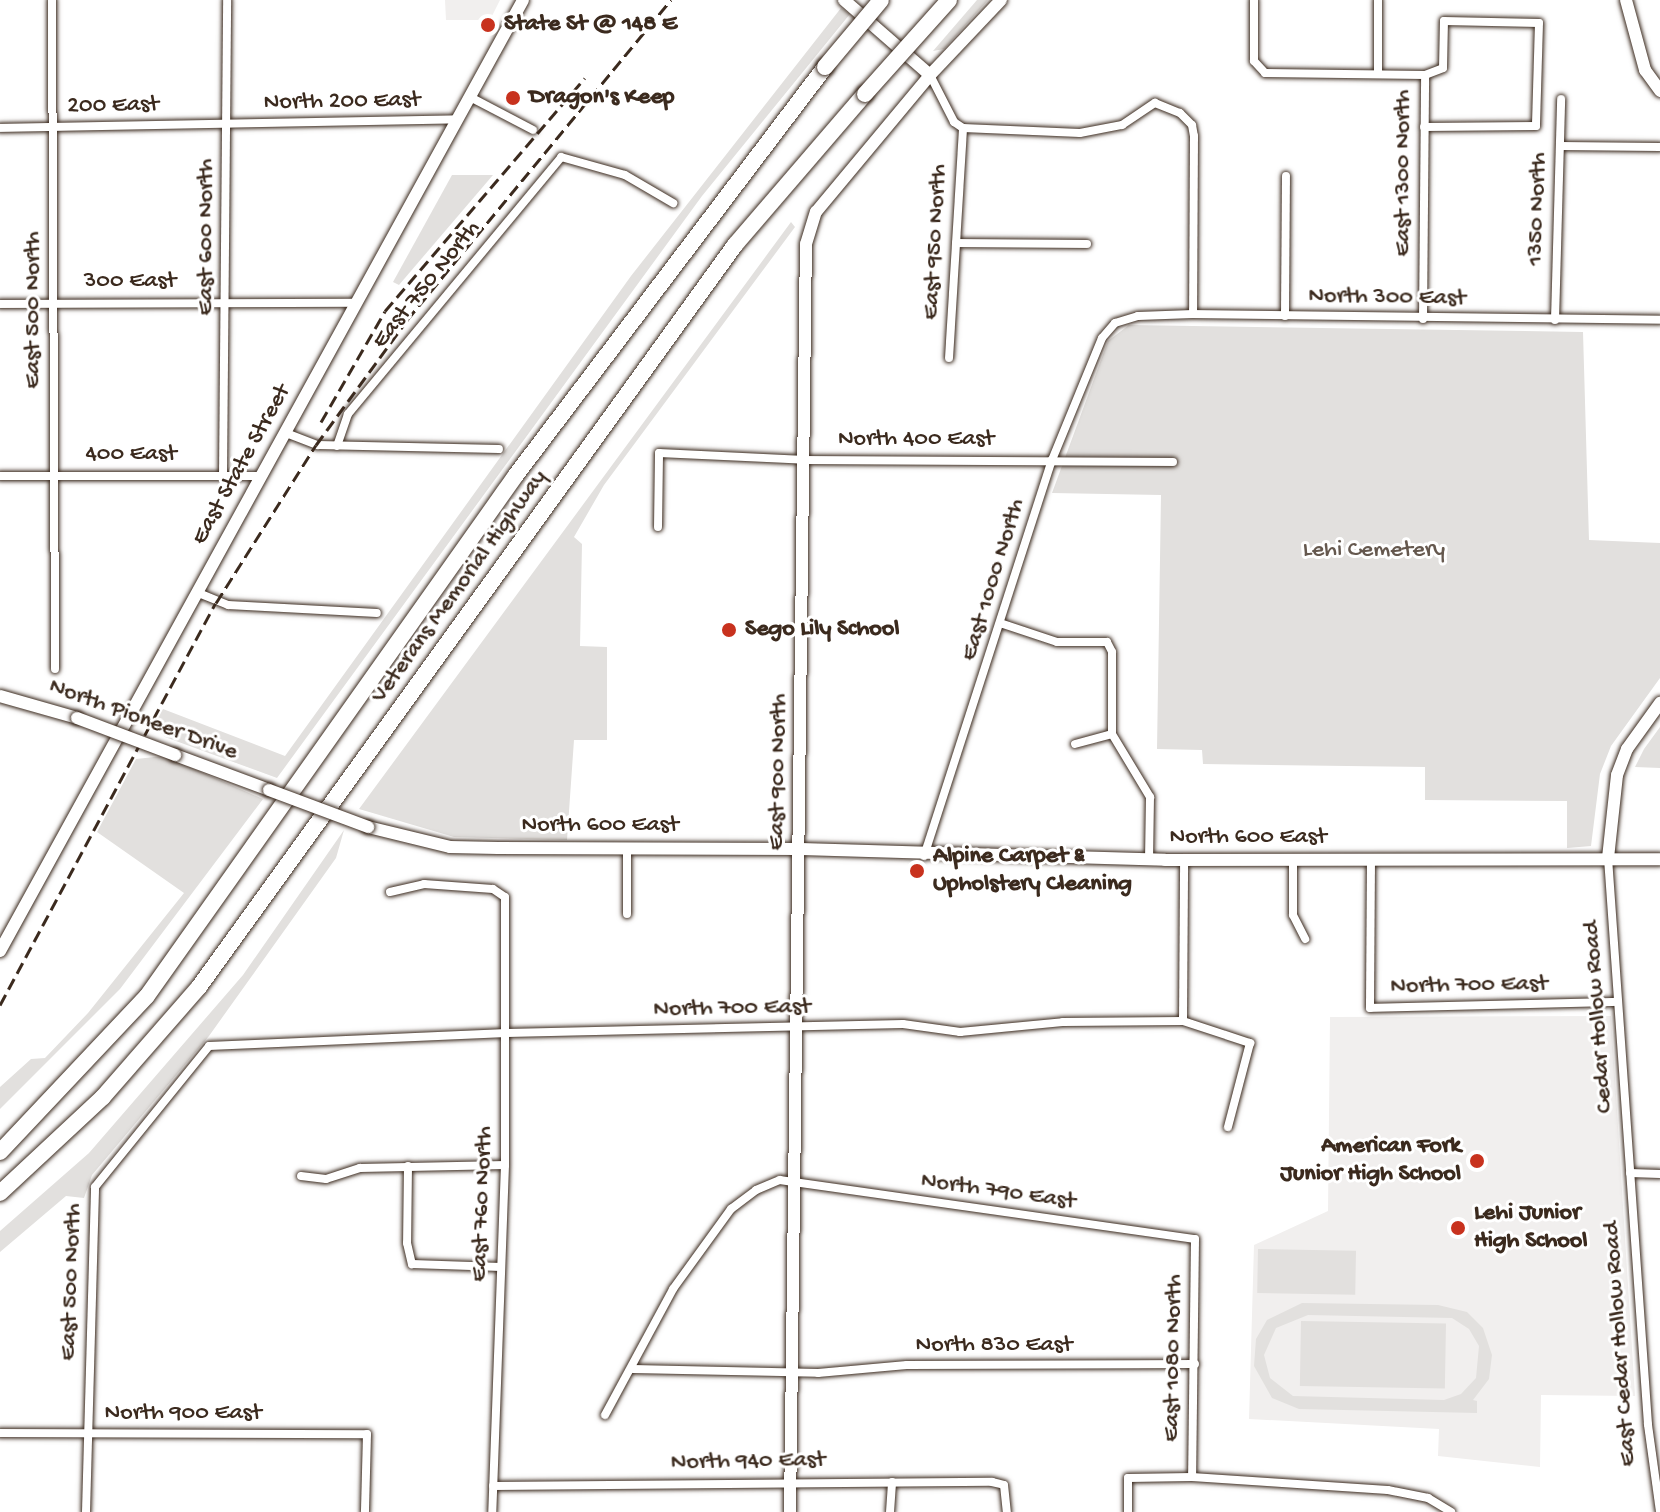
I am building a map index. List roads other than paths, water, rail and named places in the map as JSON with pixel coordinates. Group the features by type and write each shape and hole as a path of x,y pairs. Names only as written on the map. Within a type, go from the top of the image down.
{"highway":[{"name":"Veterans Memorial Highway","path":"0,1152 91,1061 156,984 516,475 825,67 881,0"},
{"name":"Veterans Memorial Highway","path":"0,1193 103,1097 199,987 735,245 949,0"}],"street":[{"name":"East 500 North","path":"52,0 55,669"},
{"name":"East 600 North","path":"223,475 227,301 227,0"},
{"name":"East State Street","path":"0,951 523,0"},
{"path":"844,0 930,75 954,122 963,128 1080,133 1122,125 1155,103 1180,113 1194,136 1193,314"},
{"name":"East 900 North","path":"790,1512 810,226 930,75 1001,0"},
{"path":"1254,0 1254,61 1262,71 1425,75 1443,68 1444,21 1539,23 1536,126 1424,127"},
{"path":"1378,0 1378,74"},
{"path":"1626,0 1645,70 1660,91"},
{"name":"East 1300 North","path":"1423,319 1425,75"},
{"path":"470,97 533,130"},
{"name":"1350 North","path":"1555,320 1561,99"},
{"name":"North 200 East","path":"227,124 458,119"},
{"name":"200 East","path":"0,128 227,124"},
{"name":"East 950 North","path":"949,358 963,128"},
{"path":"1560,146 1660,147"},
{"name":"East 750 North","path":"337,446 348,414 561,157 625,175 673,203"},
{"path":"1285,316 1286,176"},
{"path":"956,243 1087,244"},
{"name":"300 East","path":"0,304 356,303"},
{"name":"North 300 East","path":"1115,323 1138,316 1193,314 1660,320"},
{"name":"East 1000 North","path":"924,856 1003,624 1052,460 1102,338 1115,323"},
{"path":"286,433 309,443 337,446 499,449"},
{"name":"North 400 East","path":"658,527 659,453 805,460 1173,462"},
{"name":"400 East","path":"0,476 262,476"},
{"path":"196,592 228,605 377,613"},
{"path":"1003,624 1057,642 1107,642 1112,652 1112,734 1150,797 1149,860"},
{"name":"North Pioneer Drive","path":"0,696 77,718 269,790"},
{"path":"1608,858 1617,775 1627,749 1660,703"},
{"path":"1075,744 1112,734"},
{"name":"North 600 East","path":"269,790 368,827 450,847 801,849 924,856 1149,860 1660,859"},
{"path":"627,848 627,914"},
{"name":"Cedar Hollow Road","path":"1608,858 1630,1173"},
{"path":"1183,1021 1184,860"},
{"path":"1293,861 1293,915 1305,939"},
{"name":"North 700 East","path":"1371,861 1370,1008 1618,1002"},
{"name":"East 760 North","path":"390,892 424,884 493,889 505,897 505,1165 492,1512"},
{"name":"North 700 East","path":"209,1046 507,1033 903,1024 960,1032 1063,1022 1183,1021 1250,1043 1228,1127"},
{"name":"East 500 North","path":"86,1512 95,1187 209,1046"},
{"path":"301,1176 326,1179 360,1168 505,1165"},
{"path":"408,1166 407,1243 412,1264 501,1267"},
{"path":"1630,1173 1660,1174"},
{"name":"East Cedar Hollow Road","path":"1630,1173 1653,1478 1660,1511"},
{"name":"North 790 East","path":"633,1369 673,1289 731,1209 756,1190 780,1180 796,1186 1195,1239"},
{"name":"East 1080 North","path":"1192,1477 1195,1239"},
{"name":"North 830 East","path":"633,1369 792,1372 907,1365 1195,1364"},
{"path":"605,1415 633,1369"},
{"name":"North 900 East","path":"0,1433 367,1434 365,1512"},
{"path":"1128,1512 1128,1478 1192,1477 1388,1490 1428,1498 1451,1512"},
{"name":"North 940 East","path":"493,1486 790,1481 1004,1485 1007,1512"},
{"path":"890,1512 892,1482"}],"railway":[{"path":"0,1005 216,603 316,445 407,320 671,0"},
{"path":"321,422 385,311 585,78"}],"place":[{"name":"State St @ 148 E","path":"488,25"},
{"name":"Dragon's Keep","path":"513,98"},
{"name":"Sego Lily School","path":"729,630"},
{"name":"Alpine Carpet & Upholstery Cleaning","path":"917,871"},
{"name":"American Fork Junior High School","path":"1477,1161"},
{"name":"Lehi Junior High School","path":"1458,1228"}],"park label":[{"name":"Lehi Cemetery","path":"1374,551"}]}
